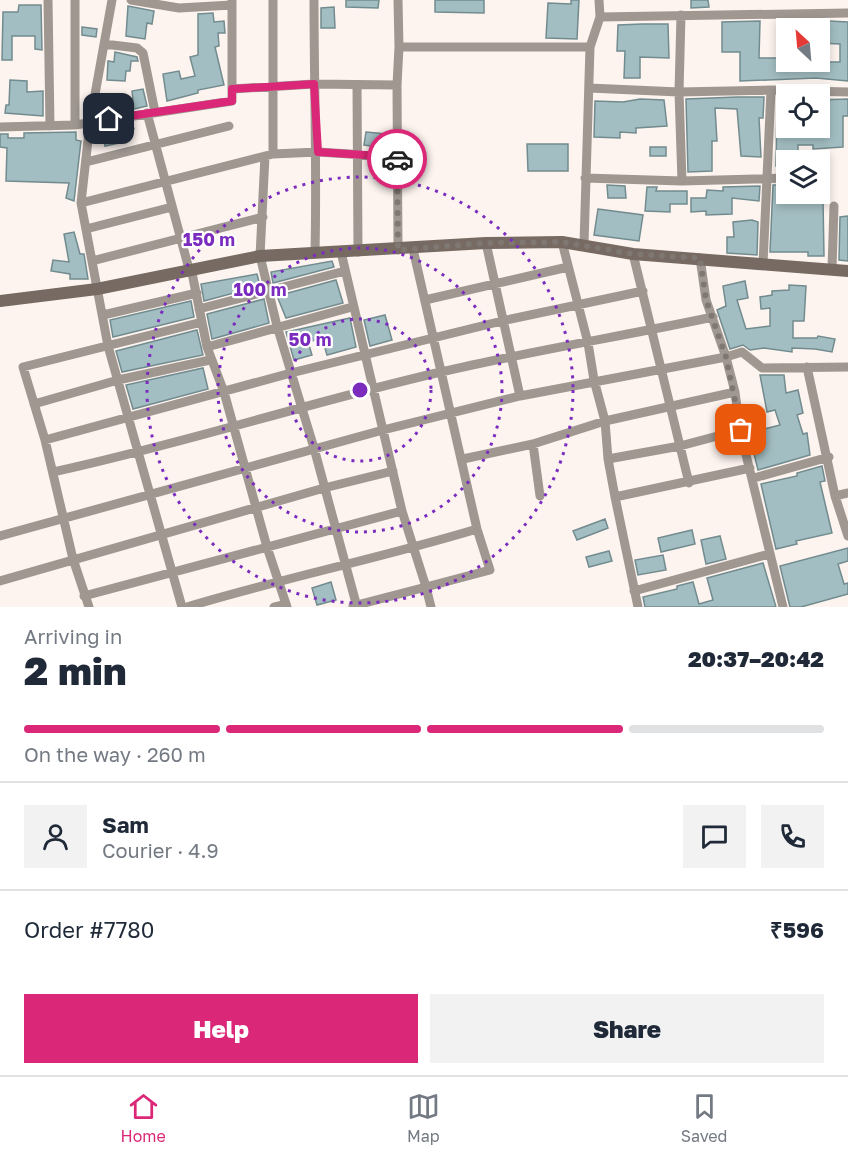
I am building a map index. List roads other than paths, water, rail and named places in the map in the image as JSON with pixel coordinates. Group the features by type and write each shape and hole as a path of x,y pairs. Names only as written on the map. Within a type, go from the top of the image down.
{"main road":[{"path":"0,301 97,289 190,268 260,256 398,250 486,243 562,242 633,254 832,269 847,273"}],"street":[{"path":"48,0 50,126"},
{"path":"75,0 75,125"},
{"path":"111,0 90,122 81,203 108,346 182,607"},
{"path":"0,127 75,125 232,101 232,2 179,8 131,0"},
{"path":"273,0 269,155 260,256 277,326 336,527 355,607 490,570 477,529 463,459 413,249"},
{"path":"314,0 314,84 318,152 315,252"},
{"path":"398,0 398,250"},
{"path":"584,244 590,46 600,17 599,0"},
{"path":"795,0 795,12"},
{"path":"600,17 795,12 848,13"},
{"path":"681,15 679,92 682,181"},
{"path":"104,44 132,47 143,53 155,144 197,293 210,360 224,392 267,547 287,605 274,607"},
{"path":"399,47 590,46"},
{"path":"232,89 314,84 397,85"},
{"path":"357,85 358,252"},
{"path":"589,88 679,92 771,90 848,92"},
{"path":"763,264 771,90"},
{"path":"86,162 230,126"},
{"path":"81,203 269,155 318,152 397,157"},
{"path":"585,178 682,181 776,177"},
{"path":"832,269 834,206"},
{"path":"86,229 172,207"},
{"path":"92,261 263,217"},
{"path":"562,242 579,305 605,421 608,459 638,607"},
{"path":"486,243 493,283 520,396"},
{"path":"341,252 352,307 366,355 402,511 431,607"},
{"path":"633,254 663,369 689,483"},
{"path":"700,258 706,300 726,357 735,392 741,430 783,607"},
{"path":"425,300 568,267"},
{"path":"200,309 345,272"},
{"path":"45,440 291,373 502,321 643,291"},
{"path":"103,315 197,293"},
{"path":"207,347 352,307"},
{"path":"53,472 139,454 302,406 442,371 713,317"},
{"path":"89,607 73,559 45,440 23,367 202,322"},
{"path":"0,536 245,470 314,448 520,396 594,380 663,369 744,352 760,367 848,367"},
{"path":"34,404 118,381 210,360"},
{"path":"807,367 829,457 835,496 848,536"},
{"path":"463,459 533,444 605,421 735,392"},
{"path":"608,459 680,446 741,430"},
{"path":"533,444 540,496"},
{"path":"754,478 829,457"},
{"path":"615,497 689,483 750,468"},
{"path":"0,581 324,488 393,471"},
{"path":"835,496 848,492"},
{"path":"84,596 402,511"},
{"path":"187,607 278,580 413,549 477,529"},
{"path":"634,591 769,554"}]}
